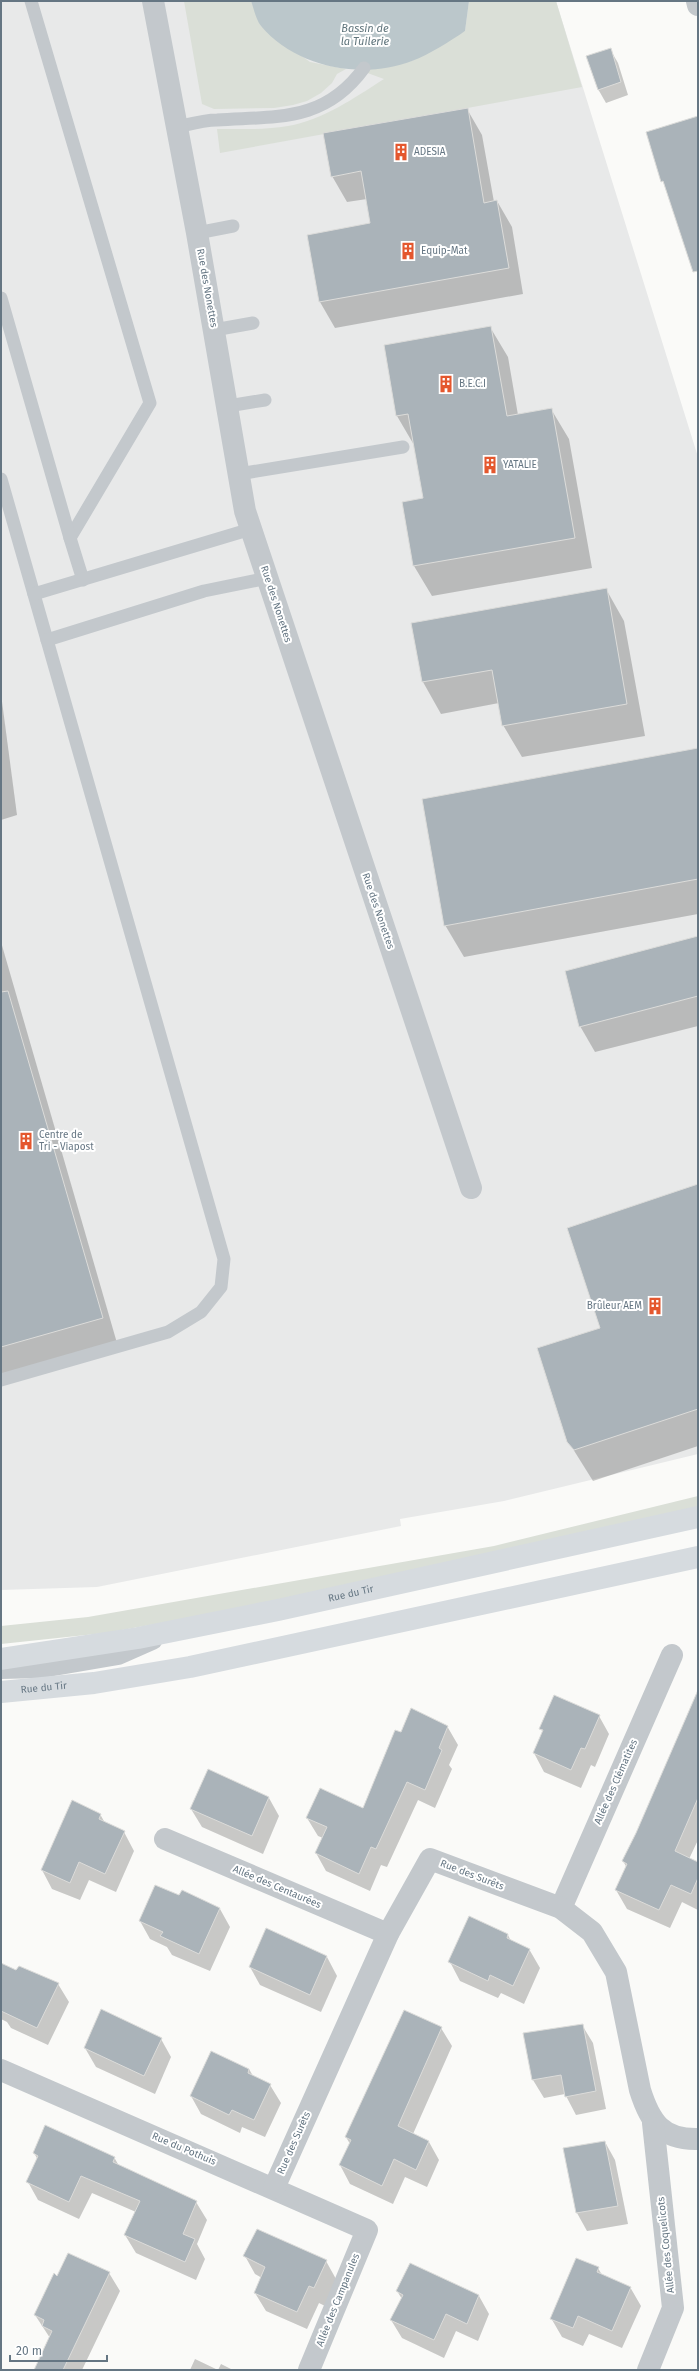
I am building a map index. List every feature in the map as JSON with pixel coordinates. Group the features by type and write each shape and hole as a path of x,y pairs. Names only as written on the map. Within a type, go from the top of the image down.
{"main road":[{"name":"Rue du Tir","path":"1,1658 171,1631 285,1609 698,1518"},
{"name":"Rue du Tir","path":"1,1692 94,1683 190,1667 698,1557"}],"street":[{"name":"Rue des Nonettes","path":"153,1 178,127 245,510 471,1188"},
{"path":"697,1 698,5"},
{"path":"1,1668 42,1667 118,1654 171,1631"},
{"name":"Allée des Clématites","path":"561,1908 672,1655"},
{"name":"Allée des Centaurées","path":"165,1839 388,1934"},
{"name":"Rue des Surêts","path":"274,2188 388,1934 430,1859 561,1908 592,1932 616,1972 640,2090 653,2123"},
{"name":"Rue du Pothuis","path":"1,2070 274,2188 367,2230"},
{"path":"653,2123 672,2136 698,2140"},
{"name":"Allée des Coquelicots","path":"653,2123 673,2308 655,2368"},
{"name":"Allée des Campanules","path":"309,2370 367,2230"}],"lane":[{"path":"31,1 150,403 70,538"},
{"path":"178,127 215,120 270,118 296,115 320,105 348,87 364,68"},
{"path":"197,233 233,226"},
{"path":"1,298 83,580"},
{"path":"214,330 252,323"},
{"path":"228,406 265,400"},
{"path":"239,474 403,447"},
{"path":"1,479 224,1259 221,1287 201,1312 168,1332 1,1380"},
{"path":"34,594 251,529"},
{"path":"47,640 204,591 268,578"}],"shaded area":[{"path":"1,1 556,1 698,457 698,1454 504,1501 400,1519 401,1526 97,1587 1,1590"},
{"path":"184,1 251,1 261,26 310,62 346,69 337,74 332,83 321,93 307,101 293,105 274,108 214,109 202,104"},
{"path":"469,1 556,1 582,87 220,153 217,129 270,128 288,126 314,119 326,114 361,94 384,79 362,71 364,68 412,61 465,31"},
{"path":"698,1496 698,1508 229,1611 105,1633 1,1644 1,1626 88,1617 494,1546"}],"water":[{"name":"Bassin de la Tuilerie","path":"251,1 469,1 465,31 439,48 412,61 393,67 352,69 311,61 292,52 276,40 259,24"}],"building":[{"path":"611,48 621,82 598,90 586,56"},
{"path":"468,108 484,203 497,200 509,268 319,302 307,235 370,223 361,171 331,177 323,133"},
{"path":"698,116 698,271 693,272 663,181 661,182 646,132"},
{"name":"YATALIE","path":"491,326 507,416 552,408 575,538 413,566 402,502 423,498 408,414 396,416 384,345"},
{"path":"607,588 627,704 502,726 492,670 422,682 411,623"},
{"path":"698,748 698,879 444,926 422,799"},
{"path":"698,936 698,996 579,1027 565,971"},
{"name":"Centre de Tri - Viapost","path":"8,991 103,1318 1,1347 1,992"},
{"name":"Brûleur AEM","path":"698,1184 698,1409 574,1450 567,1442 537,1348 600,1328 567,1228"},
{"path":"698,1690 698,1798 675,1851 698,1862 698,1878 691,1894 671,1885 659,1910 615,1890 627,1864 622,1861 636,1833"},
{"path":"554,1695 600,1715 585,1749 581,1748 571,1770 533,1753 543,1730 539,1729"},
{"path":"411,1708 448,1726 439,1748 442,1750 425,1790 407,1782 376,1849 371,1847 359,1874 315,1853 327,1827 306,1818 320,1788 363,1808 395,1730 401,1732"},
{"path":"208,1769 269,1797 252,1836 190,1809"},
{"path":"72,1800 101,1814 99,1819 125,1831 105,1874 79,1862 70,1883 41,1870"},
{"path":"155,1885 179,1895 182,1890 220,1908 199,1954 160,1936 163,1932 139,1921"},
{"path":"469,1916 508,1934 507,1938 530,1949 513,1986 490,1975 488,1981 448,1962"},
{"path":"266,1928 327,1956 310,1995 249,1967"},
{"path":"1,1963 16,1970 19,1966 59,1983 37,2028 1,2011"},
{"path":"101,2009 162,2038 144,2076 84,2048"},
{"path":"404,2010 442,2027 398,2126 429,2141 416,2170 394,2159 382,2186 339,2165 351,2140 345,2137"},
{"path":"583,2024 596,2091 565,2097 561,2075 532,2080 523,2033"},
{"path":"211,2051 249,2069 248,2073 271,2084 254,2120 232,2110 229,2115 190,2096"},
{"path":"45,2125 115,2157 113,2162 197,2201 183,2234 195,2239 185,2262 124,2235 140,2201 81,2176 69,2202 26,2182 38,2156 33,2153"},
{"path":"605,2141 618,2206 576,2213 563,2148"},
{"path":"257,2229 327,2260 314,2288 309,2286 297,2312 254,2293 265,2267 243,2256"},
{"path":"68,2253 110,2272 63,2370 34,2370 52,2331 42,2326 44,2320 34,2315 54,2273 57,2276"},
{"path":"576,2258 599,2267 597,2272 631,2287 612,2331 578,2316 573,2328 550,2319"},
{"path":"410,2263 479,2295 467,2324 446,2314 434,2340 390,2320 403,2295 396,2291"}],"place":[{"name":"ADESIA","path":"401,152"},
{"name":"Equip-Mat","path":"408,251"},
{"name":"B.E.C.I","path":"446,384"},
{"name":"YATALIE","path":"490,465"},
{"name":"Centre de Tri - Viapost","path":"26,1141"},
{"name":"Brûleur AEM","path":"655,1306"}]}
